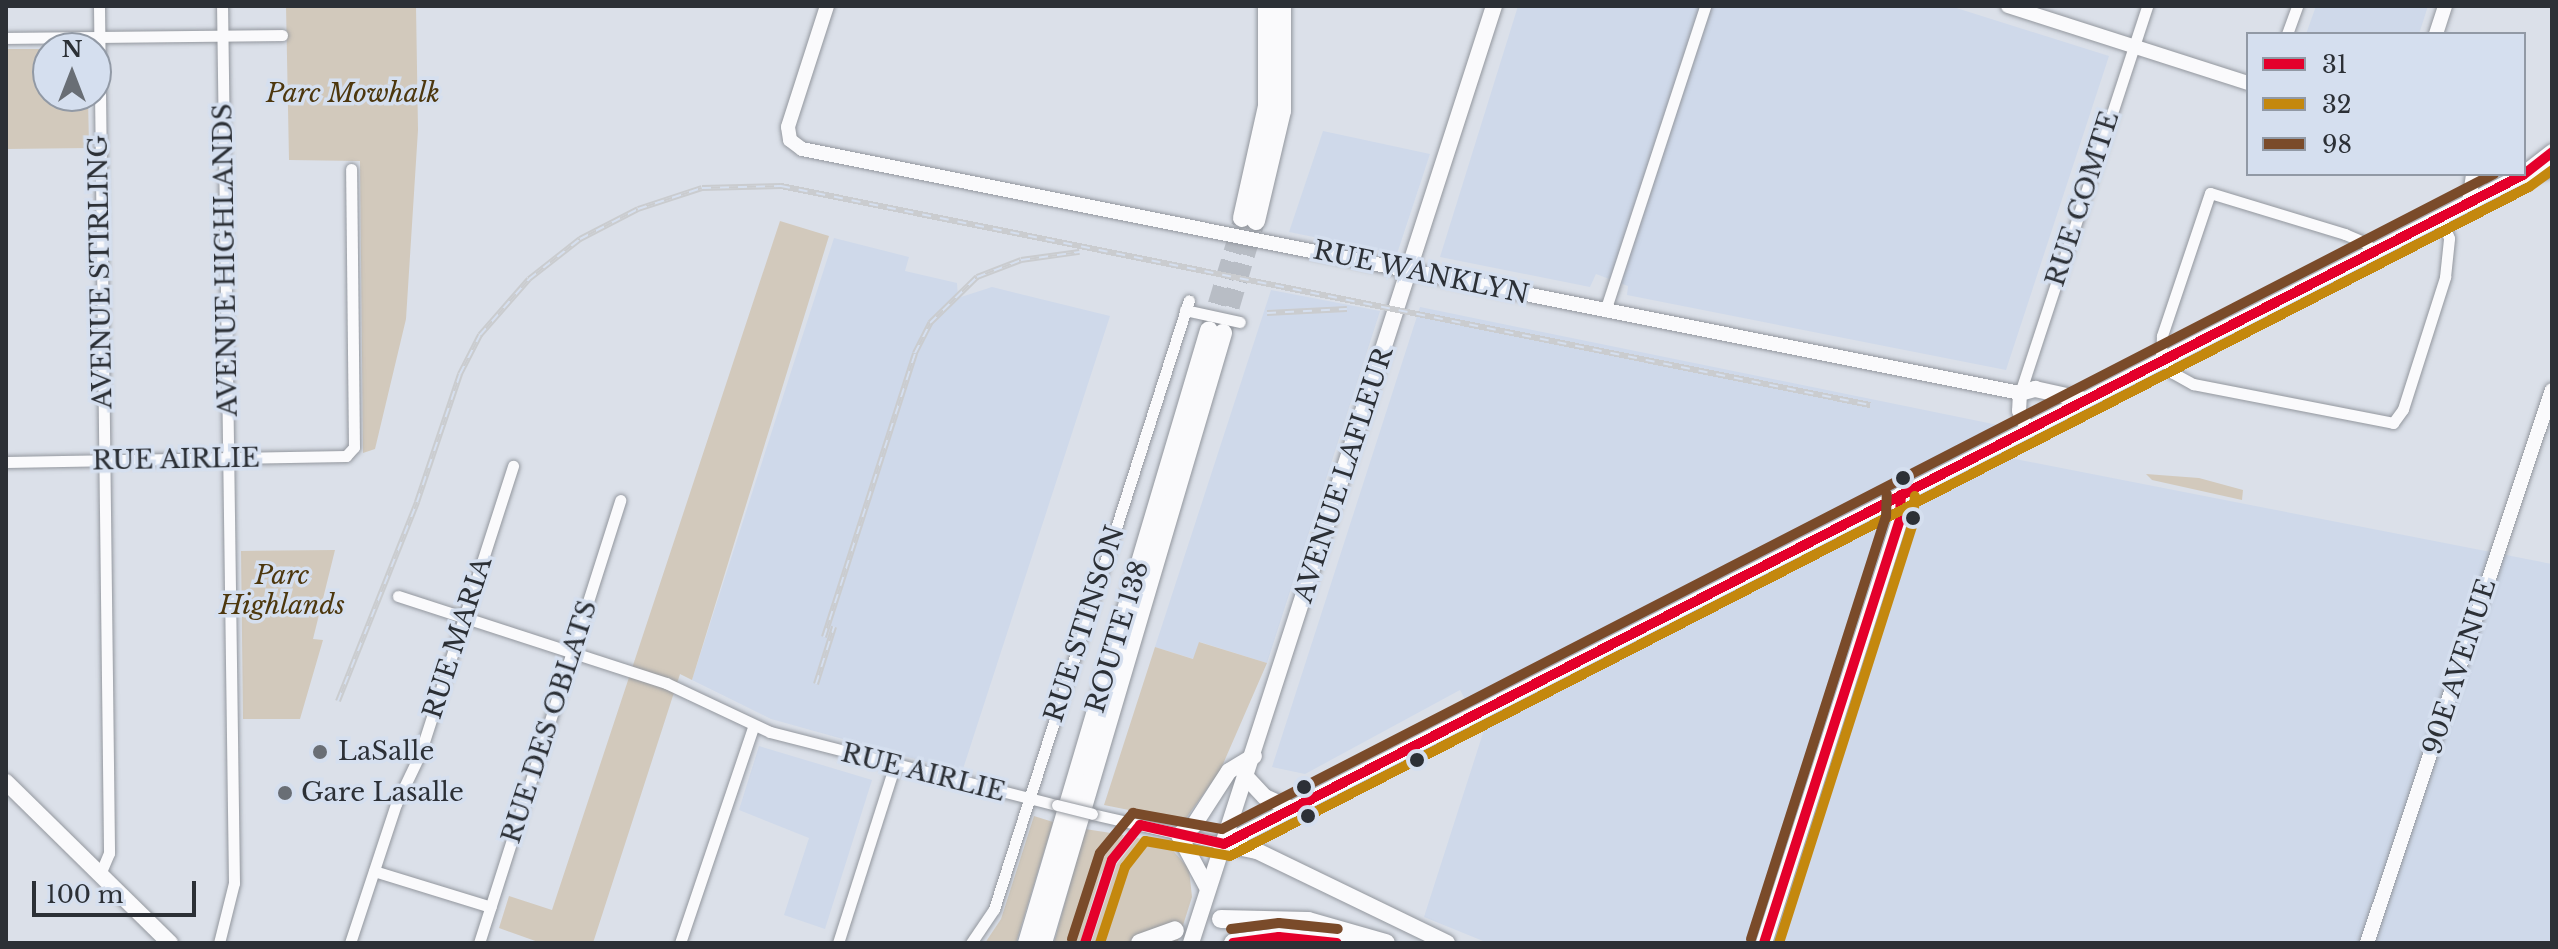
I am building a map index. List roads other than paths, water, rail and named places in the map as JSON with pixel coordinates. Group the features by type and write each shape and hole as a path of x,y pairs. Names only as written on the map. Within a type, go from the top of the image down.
{"highway":[{"path":"1267,6 1266,115 1249,220 1282,111 1282,6"},
{"name":"ROUTE 138","path":"1027,943 1216,332 1043,943"},
{"path":"1221,919 1308,921 1386,943"},
{"path":"1140,943 1175,930"},
{"path":"1233,943 1279,937 1337,943"}],"main road":[{"name":"AVENUE LAFLEUR","path":"1191,943 1247,778 1494,6"},
{"path":"2526,169 2552,152"},
{"path":"2526,170 2552,169"},
{"path":"1224,844 2441,218 2515,176"},
{"path":"2020,393 2035,389 2085,400"},
{"path":"1764,943 1900,519 1901,495"},
{"path":"1208,889 1179,835 1194,825 1229,771 1254,756"},
{"path":"1247,778 1265,797 1292,809"},
{"path":"6,782 170,943"},
{"name":"RUE AIRLIE","path":"1224,844 1257,851 1447,943"}],"street":[{"name":"AVENUE STIRLING","path":"99,6 99,32"},
{"name":"AVENUE HIGHLANDS","path":"219,943 234,888 222,6"},
{"name":"RUE WANKLYN","path":"825,6 789,137 799,148 2020,393"},
{"path":"1605,311 1705,6"},
{"path":"2008,6 2246,82"},
{"name":"RUE COMTE","path":"2020,393 2147,6"},
{"path":"2288,32 2297,6"},
{"path":"2437,32 2445,6"},
{"path":"112,37 282,35"},
{"path":"6,38 32,38"},
{"name":"AVENUE STIRLING","path":"100,112 109,853 101,872"},
{"name":"RUE AIRLIE","path":"6,462 346,456 354,447 351,169"},
{"path":"2469,203 2473,176"},
{"path":"2373,253 2366,243 2345,234 2212,192 2162,336 2163,361 2193,384 2393,423 2401,414 2445,277 2450,245 2441,218"},
{"name":"RUE STINSON","path":"971,943 994,909 1187,305 1240,322"},
{"name":"90E AVENUE","path":"2367,943 2552,390"},
{"path":"2020,393 2019,411 2028,430"},
{"name":"RUE MARIA","path":"350,943 374,871 420,754 513,466"},
{"name":"RUE DES OBLATS","path":"479,943 620,500"},
{"name":"RUE AIRLIE","path":"398,596 666,683 754,725 894,768 1224,844"},
{"path":"680,943 754,725"},
{"path":"838,943 894,768"},
{"path":"374,871 491,907"}],"tunnel":[{"path":"1209,330 1242,221"},
{"path":"1223,333 1255,224"}],"railway":[{"path":"338,701 417,502 460,374 480,335 529,279 580,239 638,209 702,188 781,186 1870,405"},
{"path":"824,637 915,353 930,323 977,277 1021,260 1079,252"},
{"path":"1267,313 1347,309"},
{"path":"816,684 834,627"}],"place":[{"name":"LaSalle","path":"320,752"},
{"name":"Gare Lasalle","path":"285,793"}],"park label":[{"name":"Parc Mowhalk","path":"353,94"},
{"name":"Parc Highlands","path":"282,591"}]}
